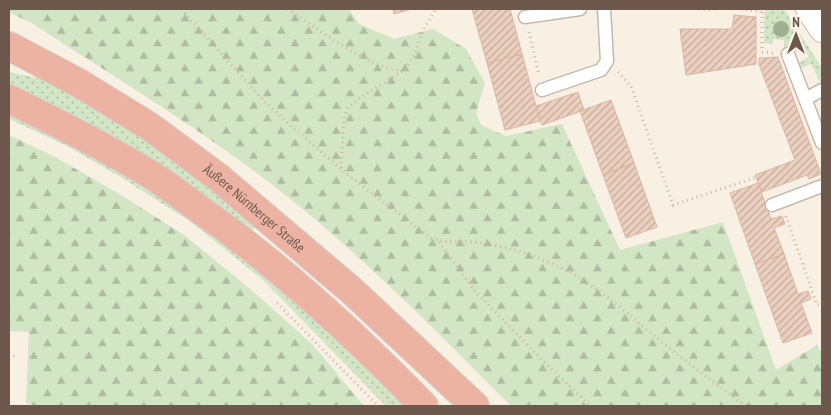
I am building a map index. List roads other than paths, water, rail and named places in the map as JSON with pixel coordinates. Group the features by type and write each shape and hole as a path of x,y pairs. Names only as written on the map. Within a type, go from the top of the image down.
{"highway":[{"name":"Äußere Nürnberger Straße","path":"9,46 79,83 133,116 218,177 351,290 475,406"},
{"path":"9,99 86,137 154,177 232,232 280,270 338,322 424,406"}],"street":[{"path":"808,9 822,30"}],"lane":[{"path":"526,17 580,9"},
{"path":"542,90 601,70 607,61 604,9"},
{"path":"788,54 822,143"},
{"path":"805,99 822,90"},
{"path":"777,203 822,186"}]}
